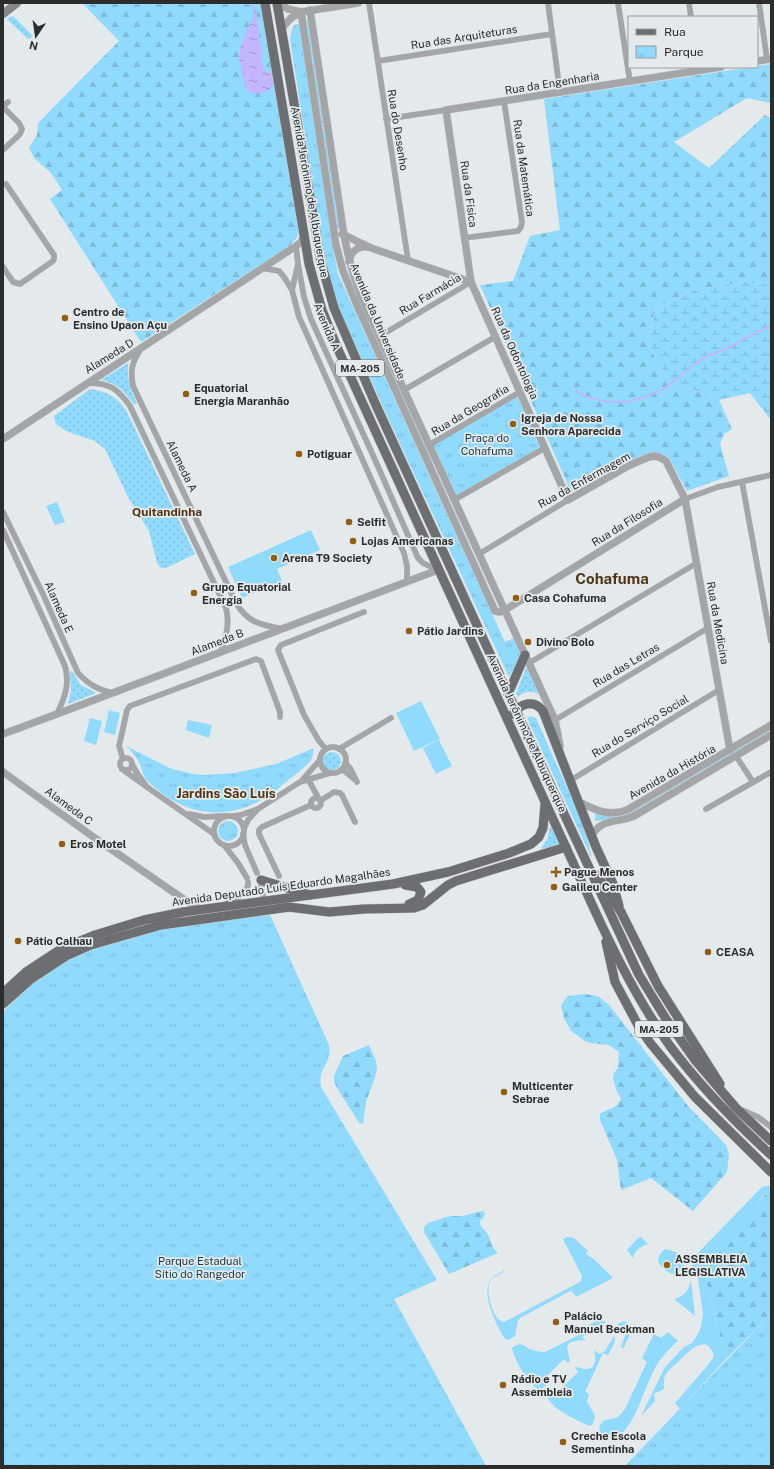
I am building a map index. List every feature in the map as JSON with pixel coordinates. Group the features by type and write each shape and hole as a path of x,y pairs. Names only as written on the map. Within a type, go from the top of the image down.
{"main road":[{"path":"3,14 17,3"},
{"name":"Avenida Jerônimo de Albuquerque","path":"265,3 309,264 325,320 601,925 626,975 668,1044 696,1079 716,1102 771,1155"},
{"name":"Avenida Jerônimo de Albuquerque","path":"278,3 321,262 334,308 378,410 581,852 644,984 681,1041 709,1078 736,1108 771,1141"},
{"path":"508,694 527,659"},
{"name":"Avenida da Universidade","path":"516,710 522,705 528,704 533,704 541,708 613,884 618,898 620,912"},
{"path":"508,722 516,710"},
{"name":"Avenida Deputado Luís Eduardo Magalhães","path":"3,993 22,975 60,949 78,941 144,920 183,912 313,896 393,884 448,872 524,848 534,842 541,834 546,802"},
{"name":"Avenida Deputado Luís Eduardo Magalhães","path":"3,1004 31,979 66,956 91,945 137,932 177,922 289,907 329,912 418,907 426,903 448,885 456,881 566,847"},
{"path":"581,852 620,912"},
{"path":"259,876 313,896"},
{"path":"329,912 361,907 412,904 418,900 421,894 419,888 410,885 368,888"},
{"name":"Avenida Jerônimo de Albuquerque","path":"620,912 658,986 736,1108"},
{"name":"MA-205","path":"601,925 615,982 639,1027 651,1044 695,1097 771,1172"}],"street":[{"path":"278,3 288,10 302,12"},
{"path":"282,28 293,16 302,12 358,3"},
{"name":"Rua do Desenho","path":"369,3 408,260"},
{"path":"548,3 560,92"},
{"path":"618,3 630,82"},
{"path":"689,3 691,16"},
{"path":"758,61 769,59 759,3"},
{"name":"Avenida da Universidade","path":"310,10 349,262 361,296 555,720 563,761"},
{"name":"Avenida da Universidade","path":"302,12 340,262 356,303 493,608 498,612 505,610"},
{"name":"Rua das Arquiteturas","path":"378,61 552,34"},
{"name":"Rua da Engenharia","path":"386,119 630,82 710,68"},
{"name":"Rua da Matemática","path":"464,238 518,231 521,227 522,222 504,101"},
{"path":"3,150 20,134 22,129 19,123 3,107 8,102"},
{"name":"Rua da Física","path":"446,110 471,282"},
{"path":"3,267 13,282 19,284 54,259 54,255 6,184"},
{"path":"335,234 344,235 371,248 471,282"},
{"name":"Alameda D","path":"3,439 296,246 302,240 304,235"},
{"name":"Avenida A","path":"296,246 304,297 311,319 418,558 423,563 438,570"},
{"path":"340,262 344,264 349,262 352,252 357,249 362,247 371,248"},
{"name":"Avenida A","path":"292,290 298,264"},
{"name":"Avenida A","path":"262,268 279,272 292,290 299,317 404,553 407,566 407,582"},
{"name":"Rua Farmácia","path":"380,336 471,282"},
{"name":"Rua da Odontologia","path":"471,282 568,500"},
{"path":"404,390 495,337"},
{"name":"Alameda A","path":"140,350 132,365 131,375 133,386 236,603 245,615 254,621 266,626 283,629"},
{"name":"Alameda A","path":"87,383 99,383 112,387 121,394 130,406 226,608 228,626 220,653"},
{"name":"Rua da Geografia","path":"429,445 520,392"},
{"path":"454,500 545,448"},
{"name":"Rua da Enfermagem","path":"479,554 568,500 630,465 649,457 659,457 666,461 685,499"},
{"path":"366,466 376,462"},
{"path":"431,470 439,466"},
{"name":"Rua da Filosofia","path":"505,610 685,499 718,487 771,475"},
{"path":"437,482 445,479"},
{"path":"742,482 771,641"},
{"name":"Rua da Medicina","path":"685,499 730,750"},
{"name":"Alameda E","path":"3,512 42,592 78,673 93,687 114,693"},
{"name":"Alameda E","path":"3,530 65,666 67,674 67,689 57,714"},
{"path":"17,560 20,556 25,557"},
{"path":"527,659 697,563"},
{"name":"Alameda B","path":"3,734 438,570"},
{"path":"34,596 38,596 42,592"},
{"path":"326,749 319,741 304,715 278,650 281,645 364,612"},
{"name":"Rua das Letras","path":"555,720 708,628"},
{"path":"221,907 245,892 248,887 248,880 238,863 224,845 216,839 214,834 122,769 120,764 123,759 119,746 127,710 130,706 256,659 261,661 280,712 280,717"},
{"name":"Rua do Serviço Social","path":"571,780 719,690"},
{"path":"339,749 391,718"},
{"name":"Avenida da História","path":"579,802 604,813 616,814 633,807 771,725"},
{"name":"Avenida da História","path":"605,823 623,820 634,816 771,735"},
{"path":"183,812 196,816 210,817 241,815 258,809 300,782 334,773 342,769 345,763 344,754 339,749 333,747 326,749 320,756 322,768 330,773"},
{"path":"736,756 753,782"},
{"path":"123,759 129,759 137,774 147,787"},
{"path":"300,782 320,760"},
{"path":"342,769 356,782 350,768 345,763"},
{"path":"122,769 128,770 131,768 132,764"},
{"name":"Alameda C","path":"3,772 201,910"},
{"path":"706,809 771,772"},
{"path":"308,779 320,800"},
{"path":"279,876 260,834 259,830 262,827 311,805 313,798 320,800 334,792 340,793 355,822"},
{"path":"224,845 228,846 238,842 248,820 258,809"},
{"path":"592,835 596,828 605,823 606,817 604,813"},
{"path":"214,834 215,825 221,818 228,816 239,821 243,832 245,845 259,876 264,902"},
{"path":"182,898 186,905 183,912"},
{"path":"736,1108 758,1117 771,1126"}],"green space":[{"path":"82,3 265,3 299,233 288,247 141,342 50,199 62,190 51,173 34,158 29,148 37,135 38,123 119,41"},
{"path":"13,16 33,36 28,39 7,19"},
{"path":"308,20 340,229 337,228 305,21"},
{"path":"299,24 338,274 505,642 514,638 522,655 509,677 388,418 338,306 327,272 290,39 294,25"},
{"path":"771,64 771,103 747,98 674,142 709,168 765,115 771,118 771,285 745,282 693,290 655,308 648,345 669,381 719,400 732,429 724,434 720,444 729,476 687,491 669,458 663,455 650,453 571,492 480,285 513,281 530,236 560,230 544,99 745,68 758,68 758,66"},
{"path":"347,269 355,290 434,463 430,460 345,270"},
{"path":"745,282 771,285 771,420 750,393 719,400 669,381 648,345 655,308 693,290"},
{"path":"128,363 128,374 132,394 137,403 134,405 117,386 101,380"},
{"path":"90,389 111,395 119,401 126,410 195,554 166,568 161,568 157,563 149,531 129,499 105,449 95,441 66,431 56,424 54,416"},
{"name":"Praça do Cohafuma","path":"521,392 546,447 454,497 429,442"},
{"path":"57,502 65,522 55,525 46,506"},
{"name":"Arena T9 Society","path":"311,530 320,550 277,569 282,581 242,598 228,567"},
{"path":"527,666 540,695 529,692 523,693 518,697 516,693"},
{"path":"72,671 81,685 96,693 68,704 71,691 70,672"},
{"path":"421,701 440,739 414,751 396,713"},
{"path":"109,710 120,713 115,735 104,732"},
{"path":"531,716 536,718 585,828 592,859 527,718"},
{"path":"90,718 102,721 96,745 84,741"},
{"path":"188,720 212,725 209,738 186,730"},
{"path":"771,729 771,732 641,809 622,817 595,821 595,812 630,812 640,807"},
{"path":"439,740 452,766 436,774 423,748"},
{"path":"126,746 172,769 205,775 235,773 276,764 314,748 312,758 309,763 265,798 236,810 206,812 191,809 176,802 152,785 146,779 138,760"},
{"path":"332,752 338,755 341,761 338,767 332,770 326,767 323,761 326,755"},
{"path":"224,821 232,821 238,827 238,835 232,841 224,841 218,835 218,827"},
{"path":"551,826 560,844 542,849 541,848 547,840"},
{"name":"Parque Estadual Sítio do Rangedor","path":"270,915 329,1045 328,1060 321,1073 321,1087 437,1280 394,1299 486,1466 3,1466 3,1012 36,979 81,953 174,926"},
{"path":"585,994 598,996 609,1005 688,1106 726,1145 729,1154 727,1172 693,1211 651,1178 621,1190 617,1160 600,1120 600,1114 620,1102 621,1098 617,1092 613,1079 614,1073 618,1068 619,1052 609,1045 585,1041 571,1031 564,1018 561,1005 568,996"},
{"path":"369,1045 376,1061 377,1069 366,1102 363,1124 359,1123 336,1086 334,1076 343,1056"},
{"path":"771,1186 771,1197 766,1193 730,1235 717,1253 707,1274 706,1282 726,1359 680,1409 675,1403 709,1364 714,1356 711,1349 707,1345 702,1344 693,1349 667,1372 664,1379 664,1389 654,1394 655,1401 641,1416 665,1367 684,1347 692,1343 701,1327 703,1314 698,1279 692,1268 693,1258 761,1188"},
{"path":"767,1193 771,1197 771,1314 726,1359 706,1282 708,1272 712,1261 723,1244"},
{"path":"482,1211 485,1213 484,1217 480,1221 481,1225 498,1253 449,1274 424,1232 424,1228 428,1223 450,1216 462,1216"},
{"path":"567,1237 574,1238 588,1251 586,1254 595,1260 613,1278 576,1297 573,1292 570,1291 520,1318 515,1336 508,1340 505,1339 494,1319 491,1310 487,1294 489,1284 489,1297 493,1311 500,1321 504,1322 581,1281 582,1276 563,1239"},
{"path":"641,1237 648,1244 638,1249 633,1258 627,1250 638,1238"},
{"path":"665,1249 676,1252 683,1259 684,1267 677,1273 674,1274 668,1272 659,1264 659,1255"},
{"path":"505,1270 505,1271 494,1277 490,1283 491,1279 492,1278"},
{"path":"691,1280 695,1316 674,1299 681,1297 686,1292"},
{"path":"771,1314 771,1466 625,1466"},
{"path":"599,1320 606,1322 582,1337 586,1341 580,1340 569,1343 567,1348 570,1361 568,1363 564,1359 543,1380 546,1385 539,1391 522,1371 512,1348 520,1344 532,1350 545,1352 583,1333 580,1329"},
{"path":"624,1321 634,1327 623,1349 621,1346 626,1334 617,1324"},
{"path":"668,1332 678,1341 664,1354 656,1366 630,1423 621,1434 614,1436 604,1435 601,1433 599,1427 606,1420 618,1417 625,1409 647,1362 642,1358 654,1334 661,1338"},
{"path":"614,1336 614,1344 608,1355 603,1353 585,1392 589,1394 587,1401 595,1416 593,1424 590,1426 559,1410 547,1396 553,1391 557,1393 578,1372 575,1367 586,1369 591,1368 595,1359 594,1350 599,1354 605,1351"}],"water":[{"path":"254,10 256,10 261,58 264,70 270,72 274,82 269,90 258,94 246,90 239,59 243,39 253,18"}],"waterway":[{"path":"251,3 254,10"},
{"path":"575,391 598,400 611,402 632,401 659,391 668,386 703,359 771,326"}],"place":[{"name":"Centro de Ensino Upaon Açu","path":"65,318"},
{"name":"Equatorial Energia Maranhão","path":"186,394"},
{"name":"Igreja de Nossa Senhora Aparecida","path":"513,424"},
{"name":"Potiguar","path":"299,454"},
{"name":"Selfit","path":"349,522"},
{"name":"Lojas Americanas","path":"353,541"},
{"name":"Arena T9 Society","path":"274,558"},
{"name":"Grupo Equatorial Energia","path":"194,593"},
{"name":"Casa Cohafuma","path":"516,598"},
{"name":"Pátio Jardins","path":"409,631"},
{"name":"Divino Bolo","path":"528,642"},
{"name":"Eros Motel","path":"62,844"},
{"name":"Pague Menos","path":"556,872"},
{"name":"Galileu Center","path":"554,887"},
{"name":"Pátio Calhau","path":"18,941"},
{"name":"CEASA","path":"708,952"},
{"name":"Multicenter Sebrae","path":"504,1092"},
{"name":"ASSEMBLEIA LEGISLATIVA","path":"667,1265"},
{"name":"Palácio Manuel Beckman","path":"556,1322"},
{"name":"Rádio e TV Assembleia","path":"503,1385"},
{"name":"Creche Escola Sementinha","path":"563,1442"}],"district":[{"name":"Quitandinha","path":"167,512"},
{"name":"Cohafuma","path":"612,579"},
{"name":"Jardins São Luís","path":"226,793"}]}
